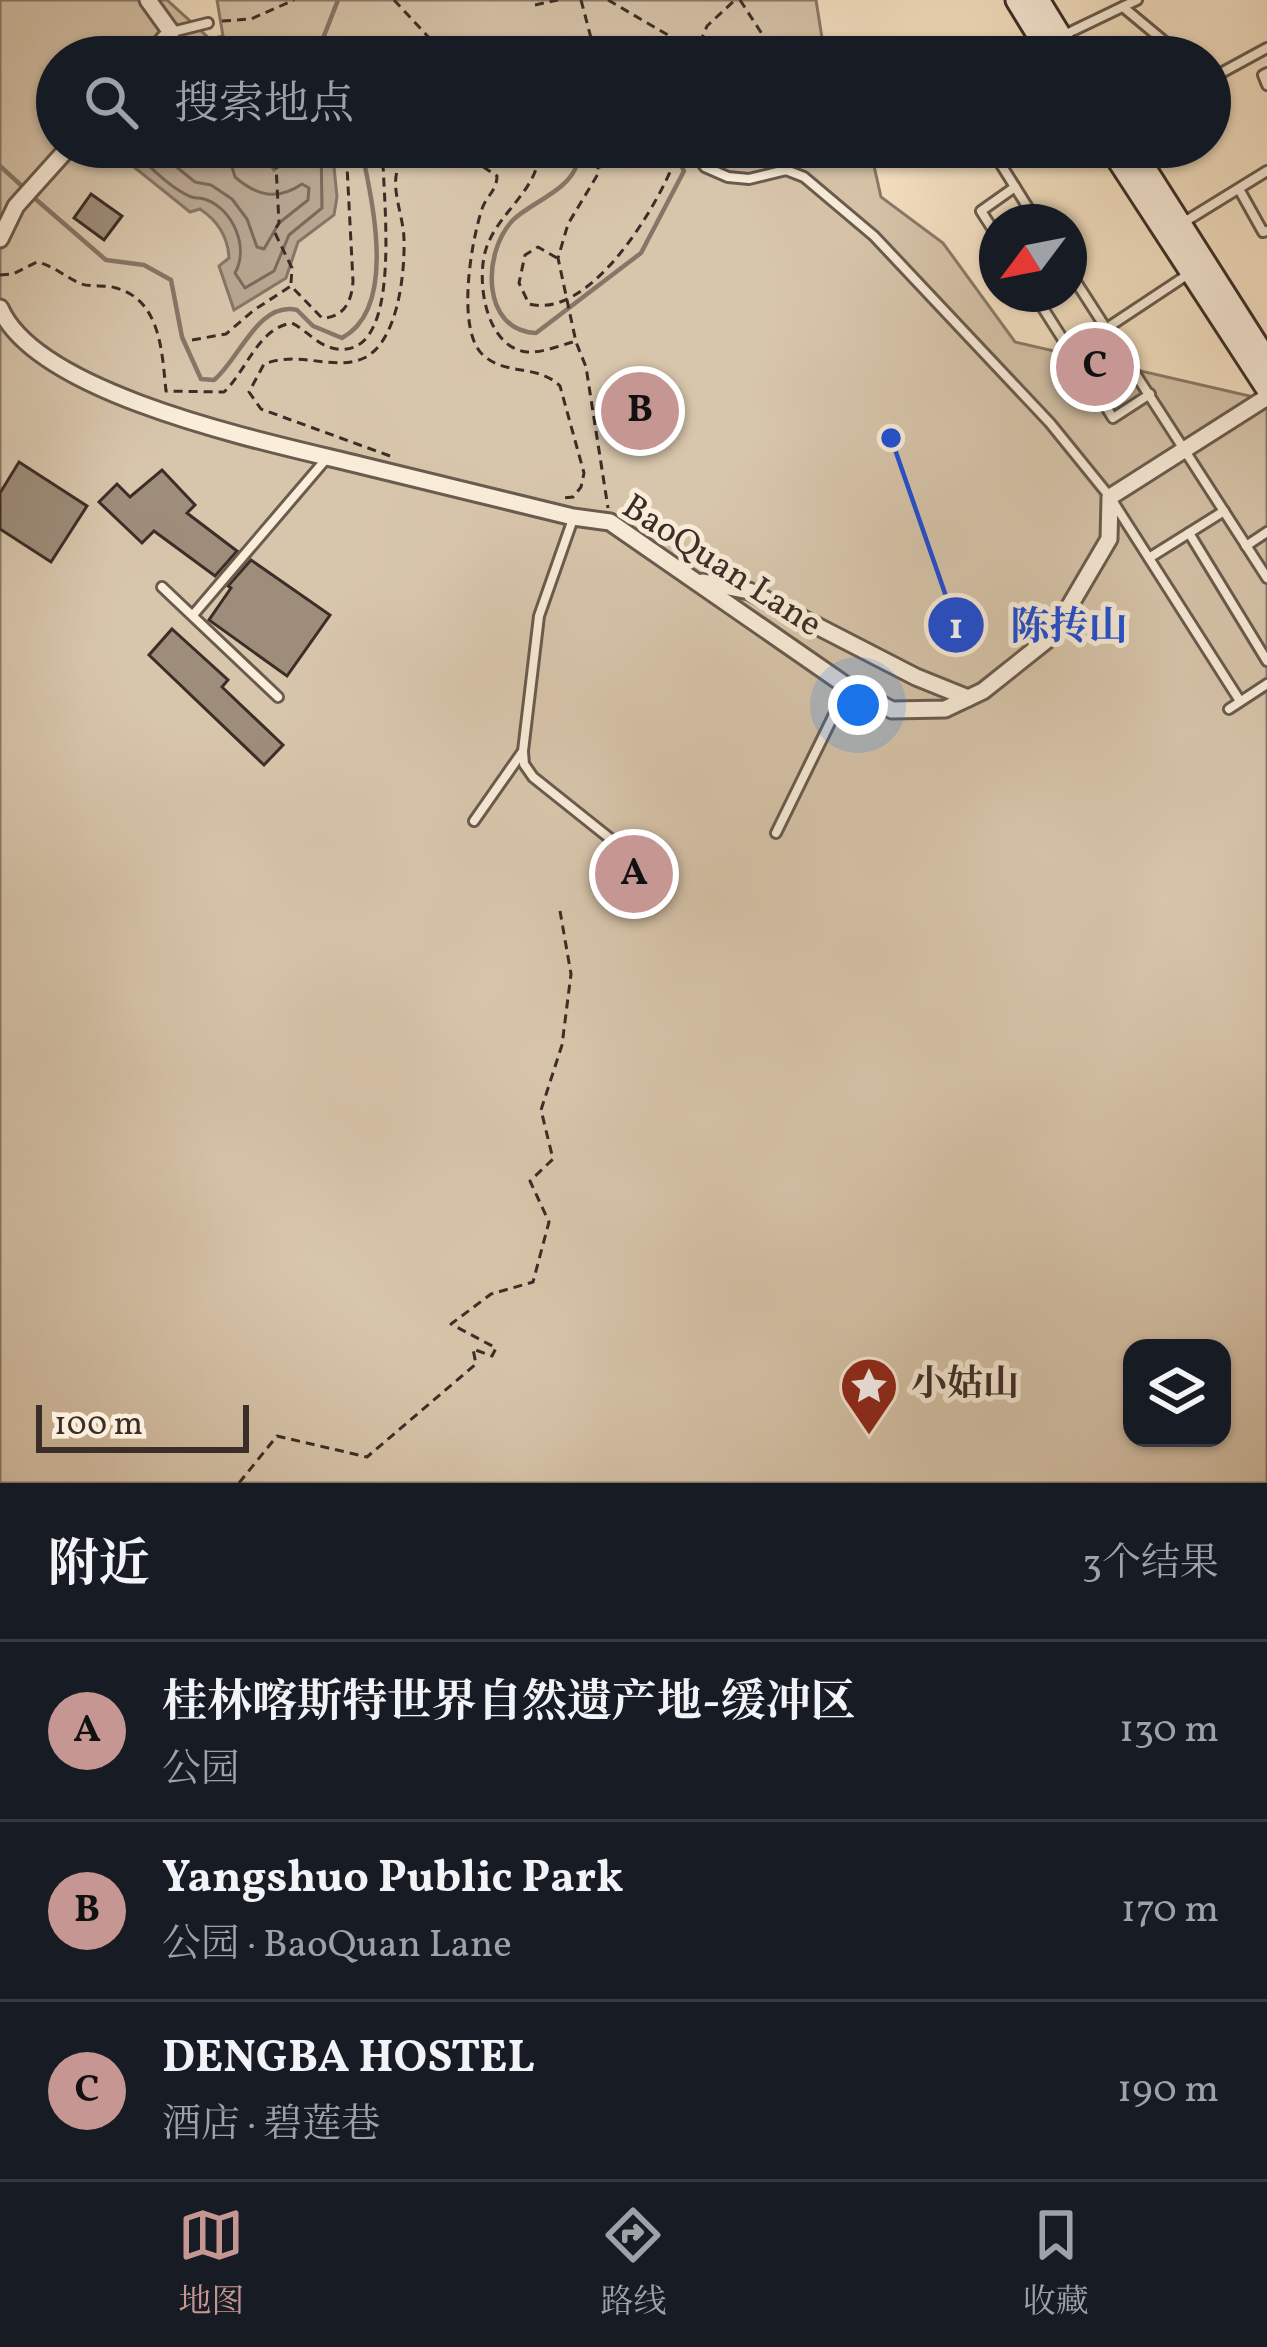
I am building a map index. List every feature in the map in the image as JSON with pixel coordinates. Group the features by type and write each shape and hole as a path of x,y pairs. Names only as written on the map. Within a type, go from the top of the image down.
{"main road":[{"path":"1016,0 1038,36"},
{"path":"1037,0 1044,36"},
{"path":"1124,168 1267,388"},
{"path":"1144,168 1266,359"}],"street":[{"path":"148,0 171,32 167,36"},
{"path":"0,238 6,221 50,168"},
{"name":"BaoQuan Lane","path":"1,311 24,341 131,402 328,457 610,522 848,687 892,710 945,709 983,691 1052,636 1109,539 1110,497"},
{"path":"1110,497 1267,397"},
{"path":"696,581 749,591 896,667 968,698"}],"lane":[{"path":"1072,36 1137,0"},
{"path":"1123,7 1158,36"},
{"path":"171,32 208,22"},
{"path":"1231,68 1267,48"},
{"path":"1267,73 1263,75 1267,85"},
{"path":"707,168 728,177 786,170 804,177 874,236 1050,423 1110,497 1240,701"},
{"path":"1003,168 1025,204"},
{"path":"1180,225 1267,171"},
{"path":"991,204 1015,188"},
{"path":"1239,188 1263,232 1267,230"},
{"path":"1107,328 1192,272"},
{"path":"1087,298 1267,578"},
{"path":"1045,312 1113,418 1150,394"},
{"path":"193,615 328,457"},
{"path":"1149,558 1224,511"},
{"path":"573,517 539,616 524,764 533,777 662,880"},
{"path":"1246,546 1267,532"},
{"path":"1189,533 1267,661"},
{"path":"162,587 278,697"},
{"path":"1228,709 1267,684"},
{"path":"776,833 848,687"},
{"path":"474,820 523,751"}],"path":[{"path":"208,22 251,19 294,0"},
{"path":"394,0 427,36"},
{"path":"536,5 558,0"},
{"path":"581,0 590,36"},
{"path":"608,0 670,36"},
{"path":"702,36 735,0 762,36"},
{"path":"277,168 279,223 274,231 289,262 291,286 322,318 338,315 352,297 347,168"},
{"path":"0,275 37,262 66,273 81,285 118,288 148,306 161,346 166,391 224,392 259,345 283,324 292,322 330,348 351,347 364,339 382,304 389,235 384,168"},
{"path":"399,168 393,191 404,236 389,334 375,351 348,364 297,357 264,364 249,392 261,409 402,460"},
{"path":"485,168 497,176 497,187 482,208 469,288 468,330 488,359 540,373 560,386 584,473 581,487 572,496 556,498"},
{"path":"536,168 486,248 482,281 487,311 497,332 518,350 532,353 576,341"},
{"path":"598,168 598,174"},
{"path":"600,168 568,224 558,258 586,367 610,522"},
{"path":"558,258 538,248 529,250 519,283 529,304 543,308 569,297 609,267 652,206 668,168"},
{"path":"192,340 226,334 291,286"},
{"path":"364,339 375,351"},
{"path":"239,1483 277,1436 367,1457 476,1364 473,1349 492,1357 496,1348 451,1324 491,1294 533,1282 549,1222 530,1181 553,1159 541,1110 562,1045 571,974 560,910"}],"shaded area":[{"path":"0,0 167,0 207,36 36,36 36,168 874,168 881,197 943,243 979,292 979,312 993,312 1015,342 1267,400 1267,1483 0,1483"},
{"path":"217,0 816,0 822,36 223,36"}],"water":[{"path":"135,168 334,168 334,215 298,242 286,278 234,310 219,266 229,258 224,236 200,209 190,212"}],"building":[{"path":"91,194 122,216 104,240 74,218"},
{"path":"19,462 87,506 51,562 0,529 0,493"},
{"path":"162,470 195,505 187,513 237,551 215,576 154,531 142,543 99,502 117,484 130,497"},
{"path":"251,560 330,615 287,676 209,620 228,586"},
{"path":"172,629 228,680 222,687 283,745 264,765 149,655"}],"waterway":[{"path":"324,36 338,0"},
{"path":"0,166 24,188"},
{"path":"32,196 106,260 144,265 171,280 182,337 201,379 214,380 271,314 297,310 313,326 342,338 360,323 376,277 377,250 365,168"},
{"path":"575,168 558,189 513,220 496,251 492,269 496,305 518,329 536,333 641,253 682,168"}],"place":[{"name":"DENGBA HOSTEL","path":"1095,367"},
{"name":"Yangshuo Public Park","path":"640,411"},
{"name":"陈抟山","path":"891,438"},
{"name":"桂林喀斯特世界自然遗产地-缓冲区","path":"634,874"},
{"name":"小姑山","path":"869,1437"}]}
